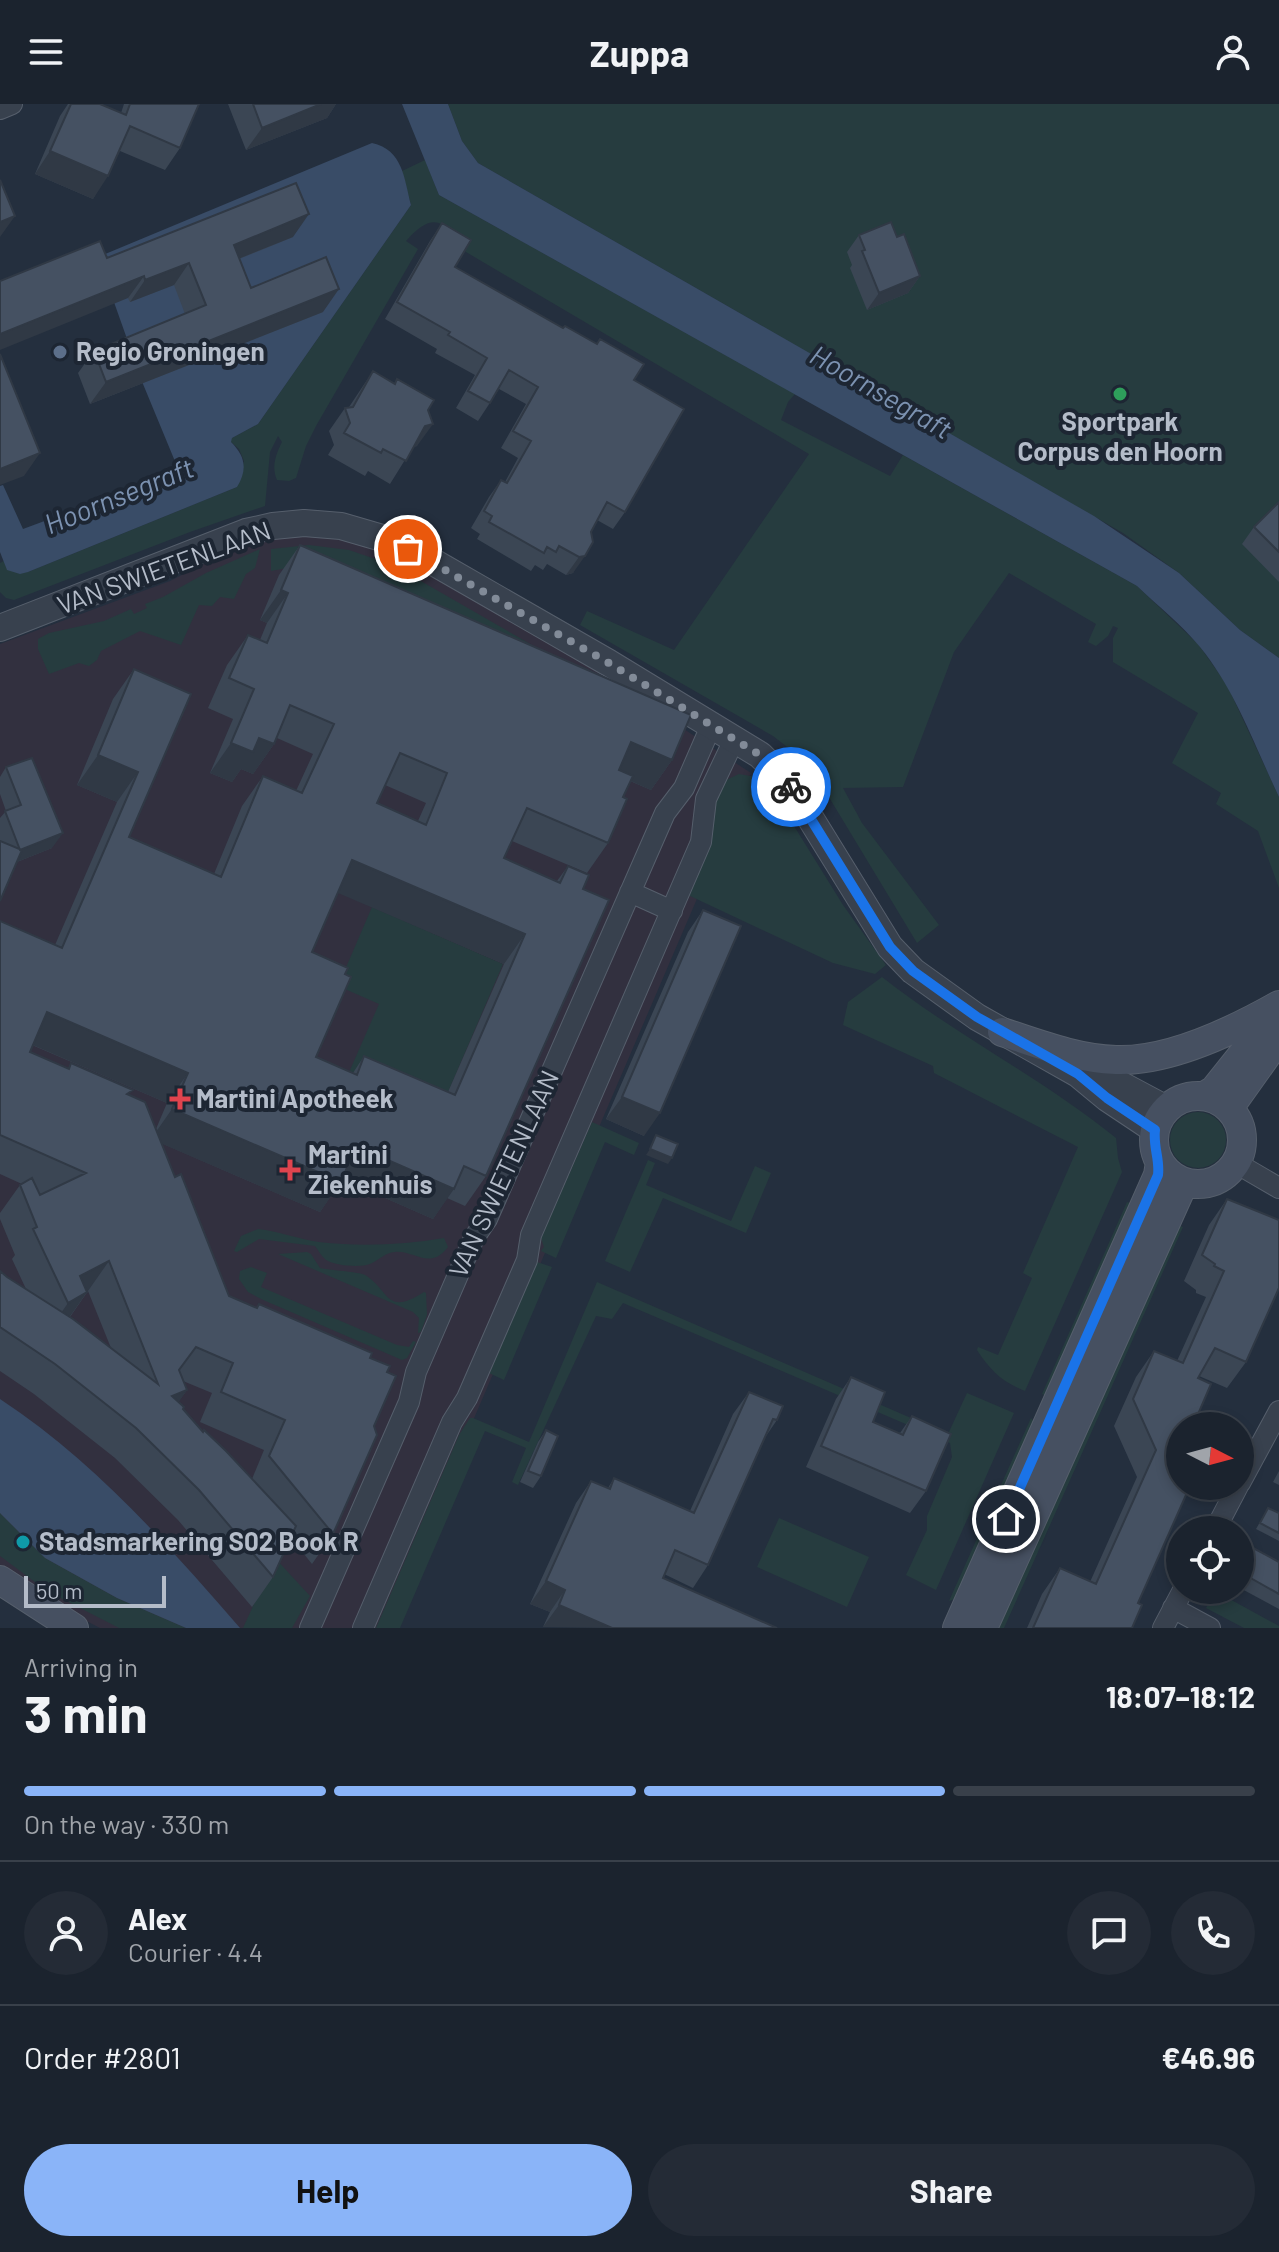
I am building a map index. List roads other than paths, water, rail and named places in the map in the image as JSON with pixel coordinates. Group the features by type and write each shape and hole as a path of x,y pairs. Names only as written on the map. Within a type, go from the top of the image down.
{"main road":[{"path":"1002,1032 1088,1056 1136,1060 1231,1031 1279,1007"},
{"path":"1204,1096 1214,1090 1279,1007"},
{"path":"1231,1111 1234,1101 1279,1038"},
{"path":"1204,1096 1219,1101 1231,1111 1240,1125 1242,1136 1241,1153 1229,1172 1204,1184 1187,1183 1172,1176 1160,1162 1155,1147 1162,1118 1188,1097 1204,1096"},
{"path":"957,1628 1158,1175 1160,1162"},
{"path":"983,1628 1181,1189 1187,1183"},
{"path":"0,1580 74,1628"},
{"path":"0,1601 42,1628"}],"street":[{"path":"0,109 12,104"},
{"name":"VAN SWIETENLAAN","path":"0,628 220,542 273,526 304,523 341,526 389,540 514,608 760,755 790,785 890,947 913,971 1002,1032 1078,1074 1114,1081 1159,1105 1162,1118"},
{"name":"VAN SWIETENLAAN","path":"310,1628 409,1402 416,1372 474,1238 487,1219 665,813 684,788 711,726"},
{"name":"VAN SWIETENLAAN","path":"363,1628 452,1422 467,1398 527,1260 531,1235 704,834 706,799 734,740"},
{"path":"630,892 672,911"},
{"path":"1236,1163 1279,1188"},
{"path":"1254,1458 1276,1421"},
{"path":"1163,1628 1175,1604"},
{"path":"1184,1604 1210,1628"}],"water":[{"path":"402,104 448,104 462,141 478,163 1094,516 1179,573 1240,630 1279,658 1279,797 1244,720 1213,664 1186,631 1137,586 439,195"},
{"name":"Hoornsegraft","path":"372,143 390,152 396,159 404,175 411,205 258,424 232,438 231,442 243,463 243,474 237,487 28,572 20,574 7,570 0,552 0,486 3,485 23,529 179,471 143,384 98,257"},
{"path":"0,1399 67,1449 128,1505 240,1628 186,1628 117,1598 45,1558 0,1513"}],"place":[{"name":"Regio Groningen","path":"60,352"},
{"name":"Sportpark Corpus den Hoorn","path":"1120,394"},
{"name":"Martini Apotheek","path":"180,1099"},
{"name":"Martini Ziekenhuis","path":"290,1170"},
{"name":"Stadsmarkering S02 Book R","path":"23,1542"}]}
